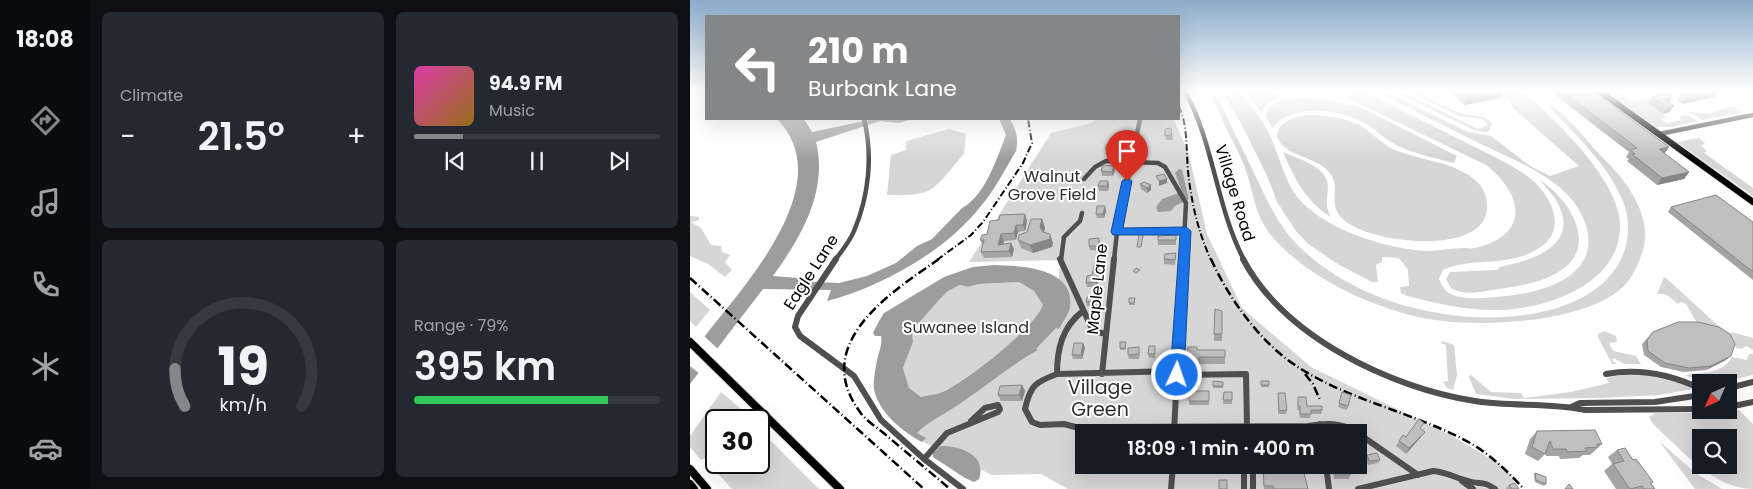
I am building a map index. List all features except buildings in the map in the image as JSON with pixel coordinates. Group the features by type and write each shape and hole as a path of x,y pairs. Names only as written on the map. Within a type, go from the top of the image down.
{"main road":[{"path":"1631,114 1753,202"},
{"path":"690,342 840,489"},
{"path":"690,469 707,489"},
{"path":"690,484 694,489"}],"street":[{"name":"Village Road","path":"1196,114 1200,123 1229,230 1240,256 1266,292 1304,328 1359,363 1436,392 1496,404 1571,407 1585,410 1692,410"},
{"path":"1659,134 1753,115"},
{"name":"Eagle Lane","path":"864,120 868,131 868,190 854,232 798,316 795,327 797,332 830,360 854,376 881,420 924,460 963,489"},
{"name":"Maple Lane","path":"1102,374 1116,232 1140,120"},
{"path":"1084,179 1095,167 1102,163 1131,162 1162,165 1186,203 1174,424"},
{"path":"1082,213 1080,221 1064,237 1060,259 1082,311 1093,331 1098,334 1106,334"},
{"path":"1116,232 1186,231"},
{"path":"1057,374 1058,350 1061,336 1074,317 1082,311"},
{"path":"1606,374 1640,372 1657,374 1692,384"},
{"path":"1075,427 1064,424 1040,425 1032,422 1026,409 1029,390 1043,379 1057,374 1246,374 1250,424"},
{"path":"1738,386 1753,382"},
{"name":"Village Road","path":"1571,407 1580,403 1655,402 1692,396"},
{"path":"1738,405 1753,402"},
{"path":"924,460 947,433 971,421"},
{"path":"1320,424 1341,424"},
{"path":"1367,439 1418,475"},
{"path":"1358,489 1433,471 1470,482 1485,482 1495,489"},
{"path":"1171,489 1172,474"},
{"path":"1244,474 1244,489"},
{"path":"1253,474 1254,489"},
{"path":"1327,474 1329,489"},
{"path":"1455,477 1473,489"}],"green space":[{"path":"1219,114 1226,114 1276,217 1292,239 1316,262 1344,280 1376,296 1410,307 1444,314 1479,317 1514,316 1546,311 1583,297 1599,286 1613,272 1622,257 1627,240 1628,222 1624,204 1610,176 1556,114 1562,114 1571,122 1623,180 1642,214 1645,226 1643,250 1630,279 1622,288 1598,303 1574,312 1547,318 1489,323 1436,320 1395,311 1358,297 1322,278 1290,255 1276,241 1259,215 1242,160"},
{"path":"1235,114 1257,114 1271,138 1287,180 1293,190 1307,207 1319,216 1363,238 1411,250 1475,248 1493,242 1505,234 1513,224 1515,213 1514,201 1499,177 1486,165 1380,114 1408,114 1504,162 1531,179 1545,194 1553,212 1554,230 1550,238 1542,246 1518,257 1454,266 1443,270 1439,279 1450,294 1458,297 1510,296 1527,293 1560,282 1573,273 1583,261 1588,247 1587,229 1580,212 1556,184 1540,173 1421,114 1431,114 1468,132 1491,136 1530,166 1550,176 1579,166 1520,114 1548,114 1580,147 1605,182 1614,199 1619,215 1619,238 1611,258 1598,275 1580,288 1559,298 1537,305 1514,309 1472,309 1439,304 1407,296 1401,293 1400,287 1409,286 1408,270 1399,258 1382,257 1382,262 1376,265 1378,282 1372,282 1336,263 1307,243 1296,231 1277,202 1268,178"},
{"path":"1267,114 1296,114 1281,120 1272,128 1266,116"},
{"path":"1341,114 1374,114 1457,156 1454,163 1418,154 1389,141 1363,122"},
{"path":"1440,114 1447,114 1478,129 1488,125 1483,119 1454,114 1485,118 1492,124 1489,131 1474,130"},
{"path":"1637,114 1662,114 1666,117 1660,119 1667,123 1681,120 1679,117 1684,116 1691,116 1697,121 1673,127 1656,127"},
{"path":"1691,114 1733,114 1703,120"},
{"path":"1301,116 1333,117 1352,122 1364,128 1395,150 1452,167 1470,176 1479,184 1486,195 1487,204 1483,221 1470,233 1450,239 1427,241 1402,240 1378,235 1358,228 1344,220 1338,214 1336,208 1335,184 1329,172 1317,163 1287,149 1277,137 1278,131 1285,122"},
{"path":"1096,120 1174,120 1189,155 1207,234 1242,308 1311,367 1452,436 1505,467 1519,489 1068,489 1041,474 992,475 911,436 1056,328 1060,260 969,262 1051,133 1091,123"},
{"path":"949,129 966,134 964,154 945,177 934,187 922,193 887,195 891,155 906,150 906,141"},
{"path":"1699,138 1705,143 1701,146 1707,151 1704,153 1753,188 1753,196 1677,142"},
{"path":"1283,152 1311,164 1323,173 1328,186 1327,205 1331,217 1314,204 1302,189"},
{"path":"1540,180 1562,200 1577,226 1579,239 1577,252 1569,264 1555,274 1525,285 1472,293 1461,292 1451,288 1446,279 1450,272 1497,270 1500,267 1536,256 1556,243 1562,233 1563,222 1560,208"},
{"path":"690,216 699,217 699,220 691,222 701,228 711,245 721,246 722,252 730,255 725,262 732,270 725,277 708,264 690,256"},
{"path":"1664,277 1723,330 1697,323 1686,304 1681,302 1678,304 1666,295 1657,294"},
{"name":"Suwanee Island","path":"1019,282 1034,291 1044,305 1027,327 997,354 950,388 940,393 921,397 909,388 903,368 913,342 912,331 948,291 960,285 968,287 979,284"},
{"path":"690,292 710,310 696,327 690,321"},
{"path":"1604,331 1616,336 1617,342 1609,343 1613,351 1636,356 1641,364 1625,364 1613,358 1612,360 1617,364 1612,364 1598,337 1598,334"},
{"path":"1731,332 1753,338 1753,350 1746,346 1742,349 1736,348 1731,340"},
{"path":"1442,341 1454,345 1457,375 1453,390 1447,388 1443,382 1448,381 1446,345 1441,343"},
{"path":"1749,354 1753,354 1753,375 1738,378 1738,374 1696,374 1717,370 1728,363 1732,357 1747,360"},
{"path":"1639,374 1674,380 1692,389 1659,395 1514,399 1476,394 1469,377 1471,375 1491,392 1521,393 1524,398 1571,392 1609,383 1606,378"},
{"path":"721,392 741,409 709,409"},
{"path":"1739,410 1753,424 1753,489 1738,487 1710,474 1737,474 1737,429 1692,429 1692,460 1653,424 1649,417 1655,413 1692,413 1692,419 1738,419"},
{"path":"705,415 705,459 701,460 690,447 690,436"},
{"path":"770,440 819,489 732,489 718,474 770,474"},
{"path":"1659,441 1692,470 1692,474 1697,474 1722,489 1695,489"}],"shaded area":[{"path":"778,120 805,120 812,132 869,120 910,120 899,123 880,121 816,142 819,161 818,179 810,213 793,246 773,276 810,279 815,282 839,283 867,276 896,263 917,246 932,239 977,195 989,176 1006,135 999,120 1010,120 1016,134 1017,146 1016,151 986,200 967,222 931,252 890,277 869,287 827,301 831,290 763,289 690,384 691,353 764,259 781,230 793,201 798,172 793,144"},
{"path":"1179,169 1182,170 1189,199 1175,206 1171,211 1158,212 1156,207 1162,199 1182,192 1175,173"},
{"path":"994,265 1018,266 1031,268 1056,277 1064,284 1070,294 1070,308 1059,329 1056,328 1036,349 1038,350 917,433 926,438 922,442 907,433 892,420 876,397 874,380 881,347 881,336 875,336 873,333 884,313 944,277 973,267","holes":["1019,282 1034,291 1043,305 1027,327 997,354 964,379 938,394 921,397 909,388 903,368 913,342 912,331 948,291 960,285 968,287 979,284"]},
{"path":"941,446 964,450 976,458 980,471 979,479 974,482 965,478 933,457 933,453"}],"pier":[{"path":"703,335 719,350 700,374 690,366 690,351"}],"railway":[{"path":"1182,114 1193,205 1202,238 1211,260"},
{"path":"937,260 971,235 983,222 1023,163 1032,143 1028,120"},
{"path":"939,259 879,304 862,323 850,343 844,364 847,387 860,412 950,489"},
{"path":"1211,259 1226,288 1245,316 1267,342 1292,363 1335,387 1428,423 1472,444 1500,465 1524,489"},
{"path":"690,278 924,489"},
{"path":"1305,374 1313,384 1320,400"}],"route":[{"path":"1127,181 1116,232 1186,231 1177,375"}],"park label":[{"name":"Walnut Grove Field","path":"1052,185"},
{"name":"Village Green","path":"1100,398"}]}
